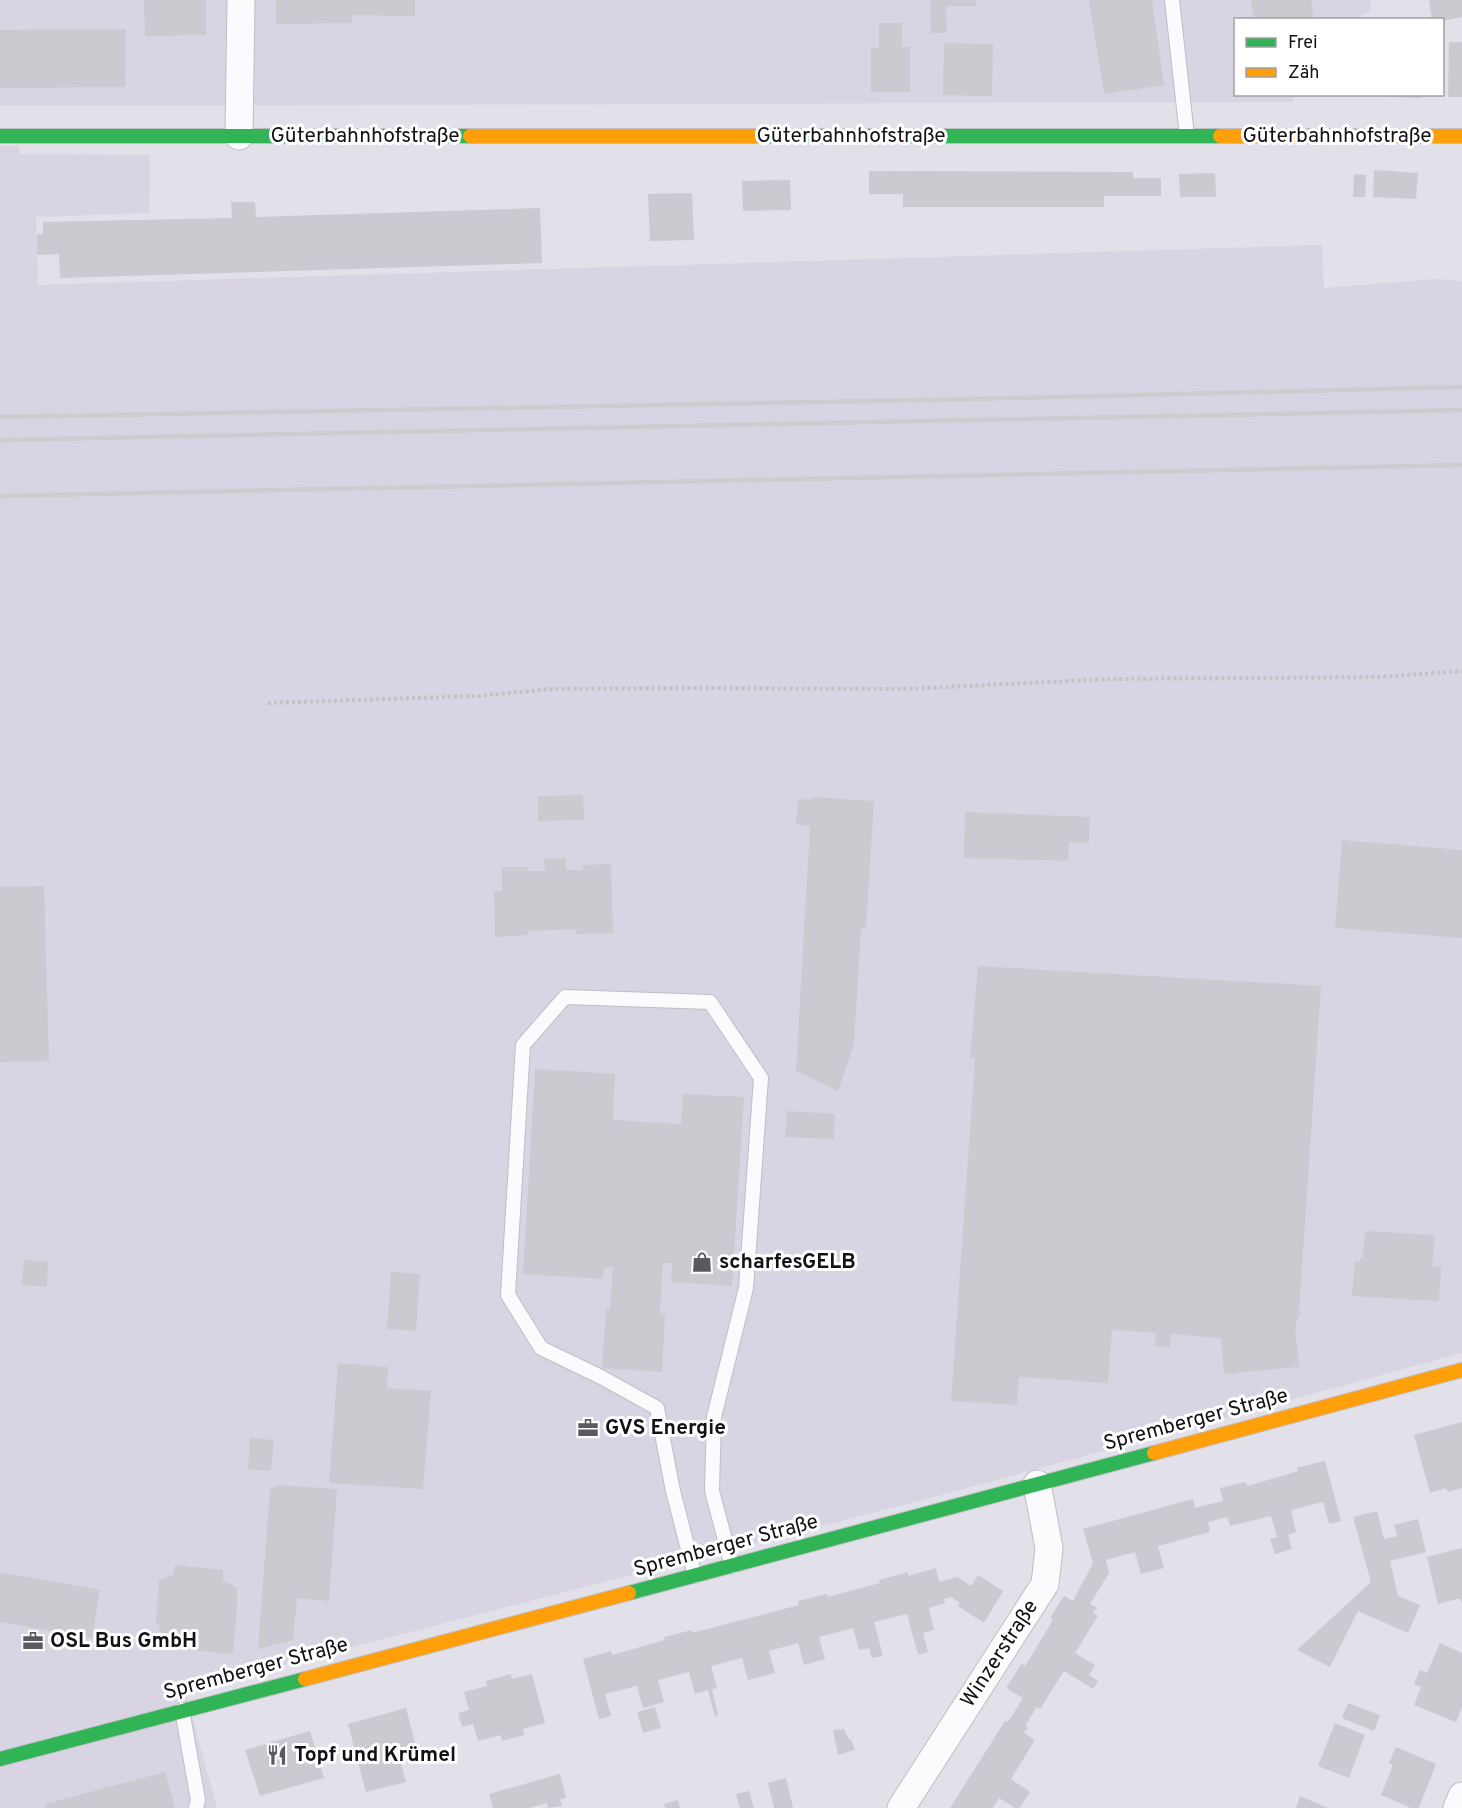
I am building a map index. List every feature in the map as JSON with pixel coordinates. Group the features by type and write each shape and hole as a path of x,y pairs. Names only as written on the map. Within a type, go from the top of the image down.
{"street":[{"name":"Güterbahnhofstraße","path":"239,136 241,0"},
{"name":"Güterbahnhofstraße","path":"0,136 1462,136"},
{"name":"Spremberger Straße","path":"0,1759 695,1576 1462,1370"},
{"name":"Winzerstraße","path":"900,1808 1045,1584 1049,1548 1037,1484"},
{"path":"1457,1808 1462,1796"}],"lane":[{"path":"1172,0 1188,136"},
{"path":"695,1576 673,1491 657,1408 601,1377 540,1348 508,1295 523,1045 565,997 710,1002 761,1078 746,1288 714,1418 712,1491 732,1566"},
{"path":"182,1710 198,1800 196,1808"}],"path":[{"path":"268,703 477,696 552,689 906,689 1109,679 1380,677 1462,671"}],"shaded area":[{"path":"0,0 1370,0 1371,10 1358,18 1234,18 1234,96 1293,96 1293,102 0,106"},
{"path":"0,146 19,146 20,154 150,155 149,213 36,217 38,285 1322,245 1324,288 1433,279 1462,281 1462,1353 938,1496 185,1690 217,1808 0,1808"}],"building":[{"path":"144,0 206,0 206,35 145,36"},
{"path":"276,0 415,0 415,16 352,15 352,23 276,24"},
{"path":"930,0 976,0 976,6 946,6 947,33 931,33"},
{"path":"1089,0 1152,0 1164,85 1104,94"},
{"path":"1251,0 1311,0 1314,18 1254,18"},
{"path":"1429,0 1462,0 1462,17 1444,21 1444,18 1432,18"},
{"path":"879,23 902,23 902,47 910,47 910,92 871,92 871,48 879,48"},
{"path":"126,29 125,87 0,88 0,30"},
{"path":"1449,42 1462,42 1462,97 1448,97"},
{"path":"944,43 993,44 992,96 943,95"},
{"path":"1369,96 1422,96 1421,98"},
{"path":"1374,170 1418,173 1416,199 1373,197"},
{"path":"869,171 1133,172 1133,178 1161,178 1161,196 1104,196 1104,207 903,207 903,194 869,194"},
{"path":"1215,173 1216,197 1180,197 1179,174"},
{"path":"1354,174 1366,175 1365,197 1353,197"},
{"path":"790,180 791,210 743,211 742,181"},
{"path":"692,193 694,240 650,241 648,194"},
{"path":"231,202 255,202 256,217 540,208 542,263 60,278 59,254 37,255 37,234 43,234 43,222 232,218"},
{"path":"583,795 584,820 538,821 538,796"},
{"path":"812,797 874,801 866,928 861,928 854,1044 838,1091 796,1071 810,826 796,824 798,799 812,800"},
{"path":"965,812 1090,817 1089,843 1069,842 1068,861 964,858"},
{"path":"1342,840 1462,850 1462,938 1335,928"},
{"path":"566,858 566,870 583,870 582,865 611,864 613,933 576,934 576,929 528,931 528,935 495,937 494,891 502,891 502,867 528,867 528,871 545,871 544,859"},
{"path":"44,886 49,1061 0,1062 0,887"},
{"path":"978,966 1321,986 1299,1312 1301,1315 1295,1327 1299,1369 1297,1367 1224,1374 1221,1338 1171,1334 1170,1348 1155,1346 1156,1333 1112,1330 1108,1383 1019,1377 1017,1405 951,1401 975,1058 970,1058"},
{"path":"535,1069 615,1074 613,1120 681,1124 683,1094 744,1097 732,1286 671,1282 672,1263 663,1263 660,1313 665,1313 662,1372 602,1368 606,1309 610,1310 613,1267 604,1267 603,1279 523,1274"},
{"path":"787,1111 835,1114 834,1139 785,1137"},
{"path":"1365,1231 1435,1235 1432,1266 1441,1267 1439,1301 1352,1296 1355,1261 1363,1258"},
{"path":"24,1260 48,1262 47,1287 22,1285"},
{"path":"391,1272 420,1274 416,1331 387,1329"},
{"path":"338,1363 388,1367 387,1388 431,1391 423,1489 329,1483"},
{"path":"1462,1422 1462,1488 1448,1492 1446,1488 1430,1493 1414,1435"},
{"path":"250,1438 274,1440 271,1471 248,1469"},
{"path":"1325,1461 1341,1521 1329,1524 1323,1502 1291,1510 1296,1532 1288,1535 1292,1549 1275,1554 1270,1539 1277,1537 1271,1516 1230,1526 1227,1517 1208,1522 1210,1532 1158,1546 1164,1568 1141,1574 1135,1552 1106,1560 1109,1573 1090,1604 1097,1608 1093,1613 1098,1616 1075,1653 1095,1665 1089,1675 1098,1681 1093,1689 1064,1671 1040,1709 1037,1707 1025,1726 1028,1727 1024,1733 1035,1740 1011,1779 1030,1792 1020,1808 1015,1808 999,1798 993,1808 950,1808 1005,1721 1008,1722 1023,1698 1006,1688 1022,1663 1025,1666 1053,1620 1050,1618 1064,1596 1073,1601 1093,1563 1083,1529 1193,1499 1195,1508 1223,1501 1220,1488 1245,1482 1248,1486 1298,1471 1299,1467"},
{"path":"279,1485 337,1489 329,1601 297,1598 293,1640 258,1649 270,1489"},
{"path":"1377,1511 1384,1539 1397,1536 1394,1525 1418,1519 1426,1552 1390,1561 1398,1596 1420,1605 1408,1633 1358,1611 1330,1667 1297,1650 1371,1582 1353,1517"},
{"path":"1462,1548 1462,1604 1460,1598 1438,1604 1427,1557"},
{"path":"175,1565 223,1570 223,1581 237,1588 233,1654 167,1648 168,1635 162,1634 159,1624 156,1623 159,1580 174,1574"},
{"path":"936,1568 939,1582 958,1577 971,1586 978,1575 1003,1591 984,1623 958,1606 960,1603 951,1597 944,1599 945,1603 929,1608 934,1630 923,1633 928,1652 918,1655 907,1614 874,1622 883,1656 872,1658 869,1648 859,1650 853,1628 819,1637 825,1659 804,1665 798,1643 769,1651 775,1673 748,1680 742,1658 711,1666 717,1688 712,1689 718,1715 715,1716 708,1690 695,1694 689,1672 658,1680 664,1702 643,1708 637,1686 605,1694 611,1716 599,1719 583,1659 611,1651 612,1655 665,1640 664,1637 692,1630 692,1633 799,1605 798,1601 827,1594 828,1597 880,1583 879,1580 908,1572 908,1576"},
{"path":"0,1572 100,1590 92,1638 0,1622"},
{"path":"1440,1643 1462,1653 1462,1707 1456,1722 1414,1705 1421,1687 1414,1684 1420,1670 1427,1673"},
{"path":"511,1674 512,1679 532,1674 545,1723 523,1729 524,1735 502,1741 501,1735 478,1741 473,1724 462,1727 458,1713 469,1710 464,1692 487,1686 486,1681"},
{"path":"1348,1703 1380,1715 1374,1731 1342,1718"},
{"path":"655,1707 661,1728 643,1733 637,1712"},
{"path":"406,1708 418,1754 400,1759 406,1782 366,1792 348,1724"},
{"path":"1335,1723 1365,1735 1349,1778 1318,1766"},
{"path":"844,1729 855,1750 838,1755 833,1730"},
{"path":"310,1731 324,1778 260,1796 245,1750"},
{"path":"1396,1747 1436,1764 1419,1808 1411,1808 1381,1795 1393,1765 1389,1763"},
{"path":"165,1772 175,1808 46,1808 45,1804"},
{"path":"560,1774 566,1798 560,1799 562,1806 548,1808 547,1803 529,1808 493,1808 489,1794"},
{"path":"786,1778 793,1808 774,1808 768,1783"},
{"path":"749,1791 754,1808 740,1808 736,1794"},
{"path":"1300,1796 1328,1808 1296,1808"},
{"path":"678,1800 680,1808 665,1808 664,1804"}],"railway":[{"path":"0,417 929,400 1462,387"},
{"path":"0,440 1462,410"},
{"path":"0,496 1462,465"}],"traffic: fast":[{"path":"0,136 470,136"},
{"path":"763,136 1220,136"},
{"path":"629,1593 1154,1453"},
{"path":"0,1759 305,1679"}],"traffic: slow":[{"path":"470,136 763,136"},
{"path":"1220,136 1462,136"},
{"path":"1154,1453 1462,1370"},
{"path":"305,1679 629,1593"}],"place":[{"name":"scharfesGELB","path":"702,1262"},
{"name":"GVS Energie","path":"588,1428"},
{"name":"OSL Bus GmbH","path":"33,1641"},
{"name":"Topf und Krümel","path":"277,1755"}]}
